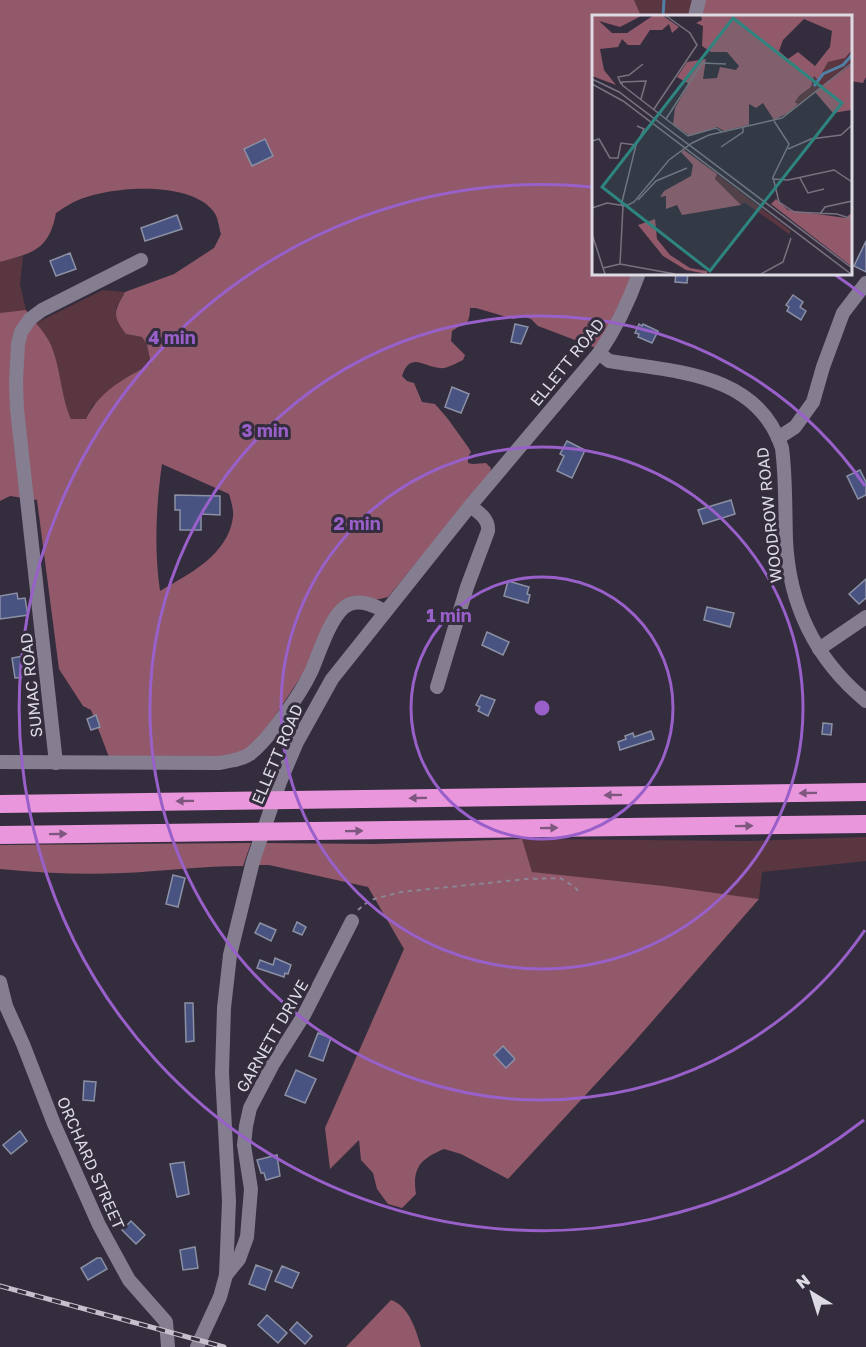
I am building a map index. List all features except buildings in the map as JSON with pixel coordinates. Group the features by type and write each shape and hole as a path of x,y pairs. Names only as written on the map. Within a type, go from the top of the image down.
{"highway":[{"path":"0,804 866,792"},
{"path":"0,835 866,824"}],"street":[{"path":"695,15 699,0"},
{"name":"SUMAC ROAD","path":"56,763 17,409 18,344 21,332 30,319 42,310 141,261"},
{"name":"ELLETT ROAD","path":"197,1347 220,1297 226,1275 229,1201 222,1073 224,1008 230,956 253,861 280,782 297,742 332,678 470,506 599,353 626,309 639,274"},
{"path":"778,438 795,426 813,402 822,368 843,314 866,283"},
{"name":"WOODROW ROAD","path":"599,353 609,361 707,378 735,390 760,409 778,438 784,464 786,541 791,582 800,612 819,649 846,683 866,701"},
{"path":"437,687 467,587 488,531 485,518 470,506"},
{"path":"0,762 219,763 235,761 249,755 262,742 300,690 340,612 349,604 363,603 375,605 385,612"},
{"path":"819,649 866,617"},
{"name":"GARNETT DRIVE","path":"226,1275 239,1259 247,1237 251,1189 244,1145 250,1108 273,1064 304,1015 352,921"},
{"name":"ORCHARD STREET","path":"0,982 3,1007 23,1044 54,1124 99,1225 129,1280 166,1322 168,1347"}],"path":[{"path":"352,921 356,912 374,899 420,890 553,878 567,881 580,894"}],"shaded area":[{"path":"0,0 634,0 641,15 592,15 592,274 634,274 625,297 596,348 538,326 525,317 513,319 470,308 468,321 452,331 451,341 465,355 463,360 444,368 414,362 406,368 402,376 414,383 422,402 435,404 468,447 471,452 468,463 486,463 491,468 490,473 388,597 371,601 353,598 271,722 253,745 243,752 229,757 109,757 91,710 83,706 59,669 37,500 10,496 0,501 0,313 26,310 47,337 53,350 71,419 86,419 91,409 105,393 122,380 151,364 147,345 142,337 126,334 118,322 116,313 125,292 174,274 214,248 221,234 215,214 202,201 186,194 167,190 125,190 104,193 86,197 56,213 49,235 44,242 38,248 22,256 0,262","holes":["162,464 229,494 233,508 230,530 215,553 195,570 160,591 156,528"]},
{"path":"634,0 693,0 690,15 641,15"},
{"path":"704,0 866,0 866,77 863,83 851,81 851,15 701,15"},
{"path":"23,256 20,284 26,310 0,314 0,262"},
{"path":"103,290 125,292 116,308 126,334 142,337 147,345 151,364 129,376 92,406 86,419 71,419 53,352 36,323"},
{"path":"866,837 866,861 762,872 759,899 532,872 522,843 522,839 751,841"},
{"path":"522,839 532,872 759,899 628,1049 508,1179 461,1154 444,1149 429,1157 420,1166 415,1177 416,1194 402,1208 388,1204 377,1189 373,1173 361,1160 359,1140 330,1169 325,1128 404,949 368,887 269,865 257,865 265,843 374,844"},
{"path":"251,843 243,866 93,874 0,869 0,845"},
{"path":"391,1300 403,1307 407,1313 421,1347 346,1347"}],"waterway":[{"path":"663,15 664,0"}],"railway":[{"path":"0,1286 224,1347"}]}
